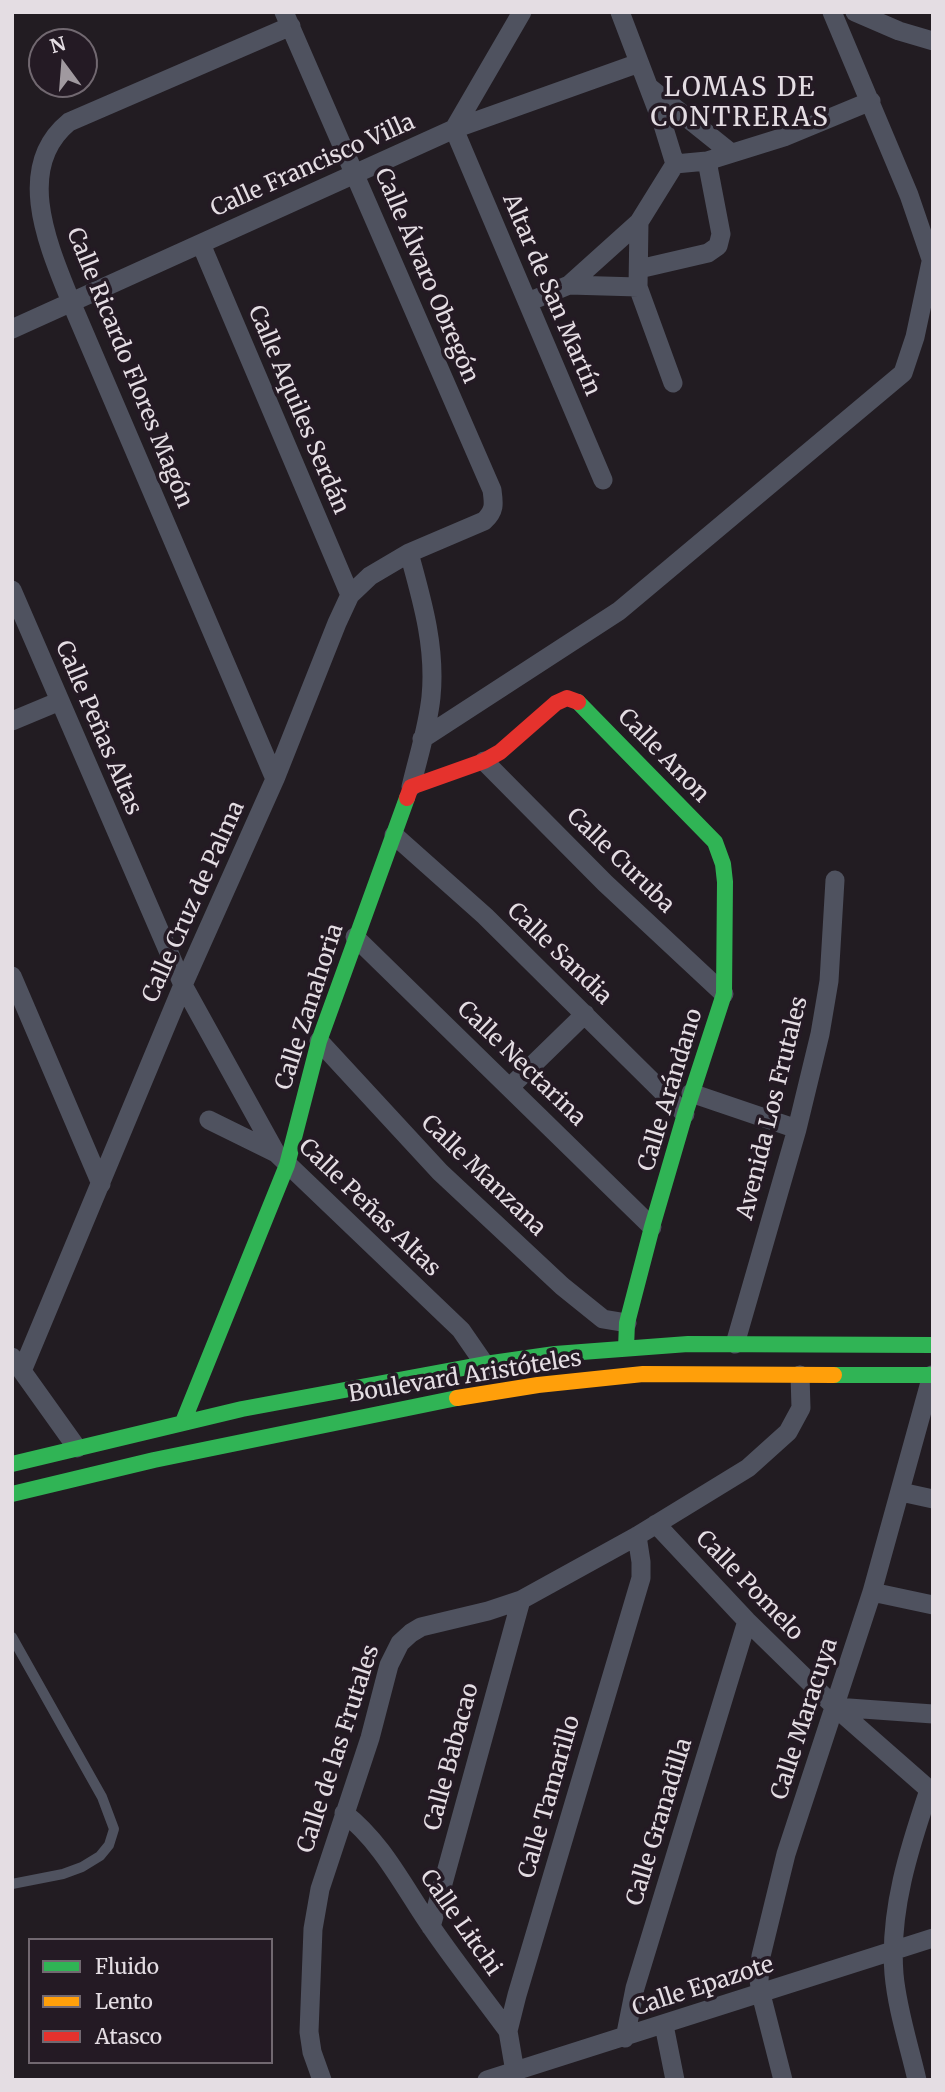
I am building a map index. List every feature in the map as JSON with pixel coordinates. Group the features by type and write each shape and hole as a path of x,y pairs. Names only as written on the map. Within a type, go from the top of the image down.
{"street":[{"path":"454,129 522,12"},
{"path":"422,739 619,611 903,373 915,337 932,264 909,195 832,12"},
{"path":"855,12 899,31 933,41"},
{"path":"569,285 639,222 674,164 663,125 622,15"},
{"name":"Calle Álvaro Obregón","path":"287,19 492,490 494,504 491,514 484,521"},
{"name":"Calle Ricardo Flores Magón","path":"275,779 52,255 41,212 39,183 44,152 54,134 69,122 287,19"},
{"name":"Calle Francisco Villa","path":"12,329 454,129 639,63"},
{"path":"649,87 731,153"},
{"path":"674,164 707,161 784,137 871,102"},
{"name":"Altar de San Martín","path":"454,129 603,480"},
{"path":"527,302 569,285 638,278 708,253 718,246 721,234 707,161"},
{"path":"639,222 638,278 673,383"},
{"name":"Calle Aquiles Serdán","path":"201,244 350,596"},
{"name":"Calle Cruz de Palma","path":"17,1364 101,1184 183,985 275,779 350,596 370,576 409,553 484,521"},
{"path":"409,553 427,621 432,667 431,699 411,787"},
{"name":"Calle Peñas Altas","path":"12,590 183,985 281,1159 461,1330 501,1391"},
{"name":"Calle Anon","path":"484,761 500,752 556,703 566,698 579,702 715,842"},
{"path":"12,721 60,701"},
{"path":"411,787 484,761"},
{"name":"Calle Curuba","path":"484,761 605,883 724,994"},
{"name":"Calle Zanahoria","path":"183,1422 281,1159 355,937 411,787"},
{"name":"Calle Sandia","path":"394,835 485,916 685,1114"},
{"name":"Calle Arándano","path":"626,1348 627,1323 652,1227 691,1093 724,994 725,882 723,864 715,842"},
{"name":"Avenida Los Frutales","path":"735,1344 797,1129 820,1034 829,981 835,880"},
{"name":"Calle Nectarina","path":"355,937 652,1227"},
{"path":"12,976 101,1184"},
{"path":"510,1087 585,1014"},
{"name":"Calle Manzana","path":"319,1041 440,1172 562,1286 603,1320 627,1323"},
{"path":"691,1093 797,1129"},
{"path":"209,1120 281,1159"},
{"name":"Boulevard Aristóteles","path":"12,1464 183,1422 485,1364 555,1354 688,1343 933,1345"},
{"path":"17,1364 77,1448"},
{"name":"Boulevard Aristóteles","path":"12,1494 83,1474 501,1391 620,1376 703,1371 800,1375 932,1375"},
{"name":"Calle de las Frutales","path":"322,2080 312,2052 309,2032 313,1929 326,1864 382,1700 389,1665 400,1643 421,1627 521,1600 637,1536 748,1468 788,1432 801,1408 800,1375"},
{"name":"Calle Maracuya","path":"783,2080 761,1994 761,1956 783,1867 872,1592 932,1375"},
{"path":"901,1492 933,1499"},
{"name":"Calle Pomelo","path":"656,1524 747,1621 835,1707 931,1791"},
{"name":"Calle Tamarillo","path":"515,2072 508,2031 641,1578 637,1536"},
{"path":"872,1592 933,1605"},
{"name":"Calle Babacao","path":"431,1927 521,1600"},
{"name":"Calle Granadilla","path":"625,2038 635,1989 747,1621"},
{"path":"835,1707 933,1714"},
{"path":"917,2080 897,1995 893,1952 896,1915 908,1855 931,1791"},
{"name":"Calle Litchi","path":"344,1813 377,1844 431,1927 508,2031"},
{"name":"Calle Epazote","path":"493,2079 933,1938"},
{"path":"664,2025 675,2080"}],"lane":[{"path":"12,1637 102,1797 114,1829 110,1845 100,1856 82,1867 63,1874 12,1884"}],"traffic: fast":[{"path":"578,702 715,842 723,864 725,882 724,994 652,1227 627,1323 626,1348"},
{"path":"183,1422 287,1165 319,1041 407,798"},
{"path":"12,1464 242,1409 485,1364 555,1354 688,1344 933,1345"},
{"path":"834,1375 933,1375"},
{"path":"12,1494 154,1460 457,1398"}],"traffic: slow":[{"path":"457,1398 538,1385 643,1374 834,1375"}],"traffic: jam":[{"path":"407,798 411,787 484,761 500,752 556,703 567,698 578,702"}],"district":[{"name":"LOMAS DE CONTRERAS","path":"740,104"}]}
